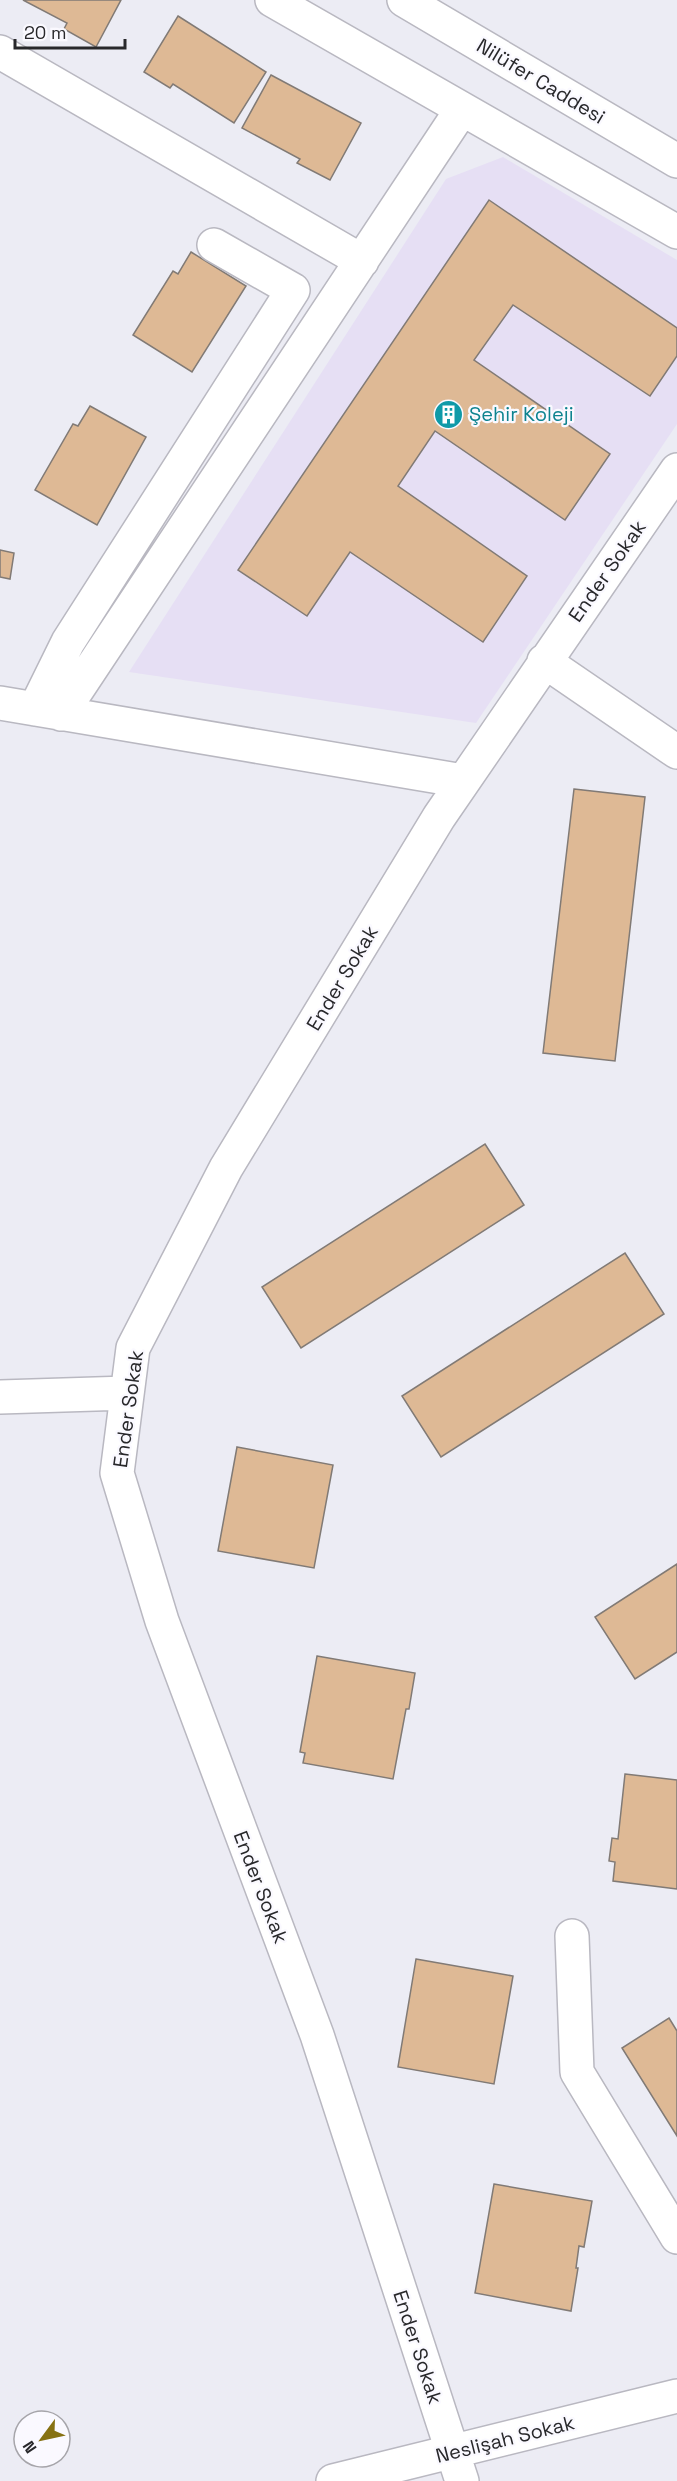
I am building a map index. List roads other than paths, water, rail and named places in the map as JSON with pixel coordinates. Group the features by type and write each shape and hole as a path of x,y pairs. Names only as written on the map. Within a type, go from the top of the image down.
{"street":[{"path":"272,0 677,232"},
{"name":"Nilüfer Caddesi","path":"404,0 677,161"},
{"path":"0,52 362,261"},
{"path":"48,711 362,261 462,109"},
{"path":"48,711 68,642 293,290 214,245"},
{"name":"Ender Sokak","path":"457,2466 317,2035 162,1621 117,1473 133,1348 226,1168 440,816 677,470"},
{"path":"544,661 677,752"},
{"path":"0,703 463,781"},
{"path":"0,1397 127,1393"},
{"path":"572,1936 578,2072 677,2237"},
{"name":"Neslişah Sokak","path":"333,2481 457,2466 677,2396"}],"place":[{"name":"Şehir Koleji","path":"448,414"}]}
